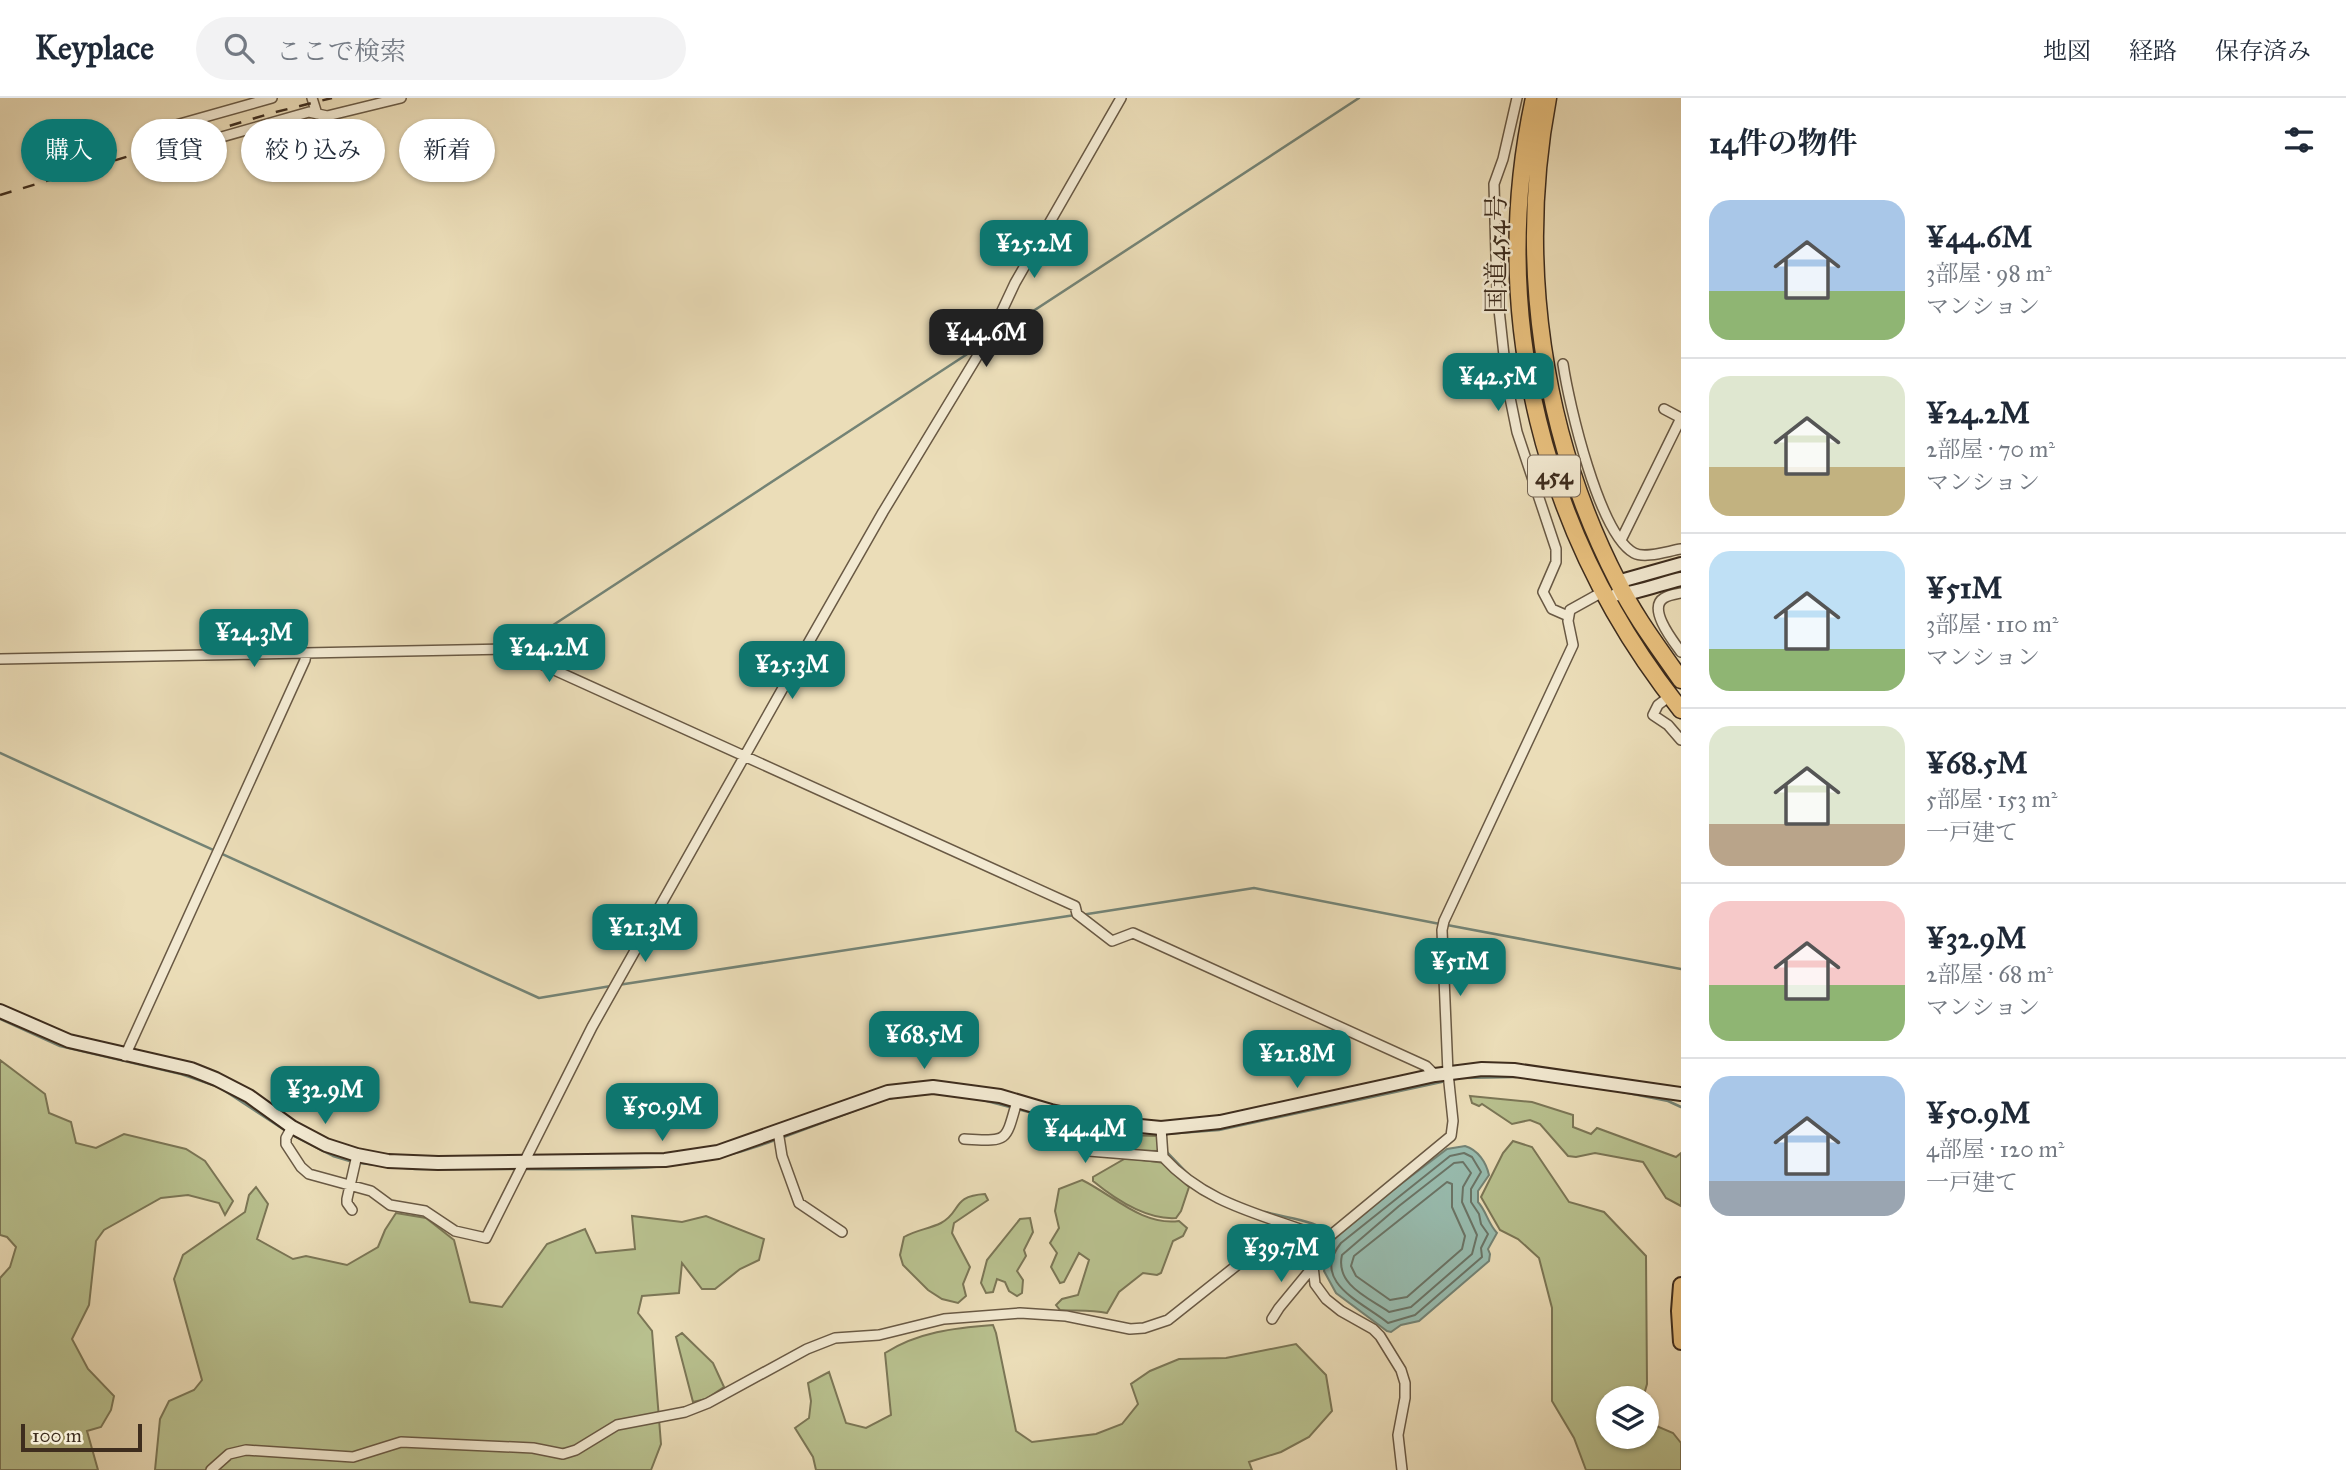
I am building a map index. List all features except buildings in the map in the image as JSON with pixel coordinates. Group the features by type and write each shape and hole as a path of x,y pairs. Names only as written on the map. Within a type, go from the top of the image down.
{"highway":[{"name":"国道454号","path":"1534,98 1524,153 1518,211 1518,296 1523,348 1535,409 1553,473 1580,547 1602,593 1642,659 1681,710"},
{"name":"国道454号","path":"1548,98 1535,206 1538,298 1554,407 1582,501 1621,588 1681,680"}],"main road":[{"path":"1681,1285 1681,1342"}],"street":[{"path":"272,98 169,127 183,148 309,112 327,116 401,98"},
{"path":"312,98 317,114"},
{"path":"292,1127 286,1144 309,1174 371,1191 390,1205 425,1211 455,1231 486,1238 592,1027 883,512 992,332 1015,283 1121,98"},
{"path":"1517,98 1503,159 1494,184 1497,291 1507,383 1517,432 1556,549 1556,562 1543,592 1552,609 1568,616"},
{"path":"1563,365 1585,460 1603,508 1621,540 1631,552 1641,555 1681,549"},
{"path":"1621,540 1681,418 1664,409"},
{"path":"1621,588 1681,564"},
{"path":"1272,1319 1325,1240 1451,1136 1453,1121 1442,1074 1444,921 1573,645 1568,616 1575,606 1602,593 1681,579"},
{"path":"1681,593 1663,598 1657,614 1681,652"},
{"path":"0,659 509,649 1075,906 1077,914 1112,942 1133,933 1442,1074"},
{"path":"125,1056 306,653"},
{"path":"1670,696 1658,705 1654,715 1681,740"},
{"path":"0,1011 69,1041 191,1069 216,1079 249,1096 292,1127 326,1145 357,1155 411,1162 665,1160 718,1152 888,1092 909,1088 956,1088 1109,1123 1161,1128 1220,1122 1442,1074 1482,1069 1514,1070 1679,1095"},
{"path":"964,1139 998,1140 1004,1137 1008,1133 1017,1101"},
{"path":"1055,1112 1054,1121 1058,1130 1089,1151 1163,1157 1190,1183 1214,1198 1325,1240"},
{"path":"1161,1128 1163,1157"},
{"path":"778,1131 782,1156 799,1203 842,1232"},
{"path":"352,1210 347,1203 357,1155"},
{"path":"211,1470 229,1454 246,1450 266,1449 353,1457 401,1442 533,1448 563,1454 576,1450 617,1425 685,1412 708,1403 807,1349 835,1338 879,1335 944,1319 1020,1313 1066,1316 1130,1329 1144,1328 1168,1320 1241,1262 1252,1257 1312,1263"},
{"path":"1312,1263 1315,1284 1326,1299 1347,1315 1373,1329 1401,1370 1405,1383 1398,1435 1402,1470"}],"green space":[{"path":"0,1060 45,1094 49,1113 71,1122 76,1143 96,1148 124,1134 186,1149 205,1161 233,1201 225,1215 219,1203 188,1195 161,1198 104,1230 96,1241 89,1305 72,1339 88,1369 114,1396 111,1410 101,1427 87,1431 98,1470 0,1470 0,1278 10,1267 16,1247 7,1237 0,1235"},
{"path":"1470,1096 1532,1102 1573,1115 1573,1127 1591,1134 1597,1128 1676,1157 1681,1153 1681,1206 1666,1198 1643,1162 1595,1153 1568,1156 1540,1124 1530,1120 1512,1124 1482,1104 1479,1106 1472,1103"},
{"path":"1095,1134 1157,1136 1159,1151 1096,1150 1091,1148"},
{"path":"1513,1141 1532,1147 1569,1202 1604,1212 1646,1256 1647,1384 1596,1386 1596,1449 1659,1449 1659,1427 1673,1433 1681,1443 1681,1470 1586,1470 1574,1438 1552,1401 1552,1308 1539,1258 1518,1239 1500,1230 1481,1197 1503,1153"},
{"path":"1126,1158 1165,1163 1189,1187 1176,1218 1143,1212 1111,1195 1093,1181 1093,1177"},
{"path":"1082,1180 1140,1214 1153,1219 1179,1221 1187,1228 1183,1236 1173,1241 1161,1273 1143,1273 1119,1292 1107,1313 1060,1310 1056,1305 1062,1299 1078,1295 1089,1260 1079,1253 1064,1282 1060,1283 1051,1267 1057,1253 1050,1243 1059,1228 1055,1211 1059,1189"},
{"path":"256,1187 268,1204 257,1239 293,1259 306,1256 347,1265 378,1247 396,1213 426,1218 454,1240 470,1302 502,1307 547,1244 585,1229 596,1253 635,1249 632,1216 682,1222 706,1216 764,1239 759,1260 740,1269 715,1289 702,1289 682,1263 679,1293 642,1296 638,1313 652,1331 661,1444 651,1470 155,1470 160,1419 169,1401 194,1390 202,1380 174,1279 183,1255 245,1212 249,1195"},
{"path":"985,1194 988,1200 954,1223 952,1233 970,1267 963,1284 966,1296 958,1303 942,1299 928,1290 903,1265 900,1255 904,1237 941,1223 948,1219 962,1201 974,1195"},
{"path":"1030,1218 1033,1232 1024,1250 1026,1256 1017,1271 1023,1280 1022,1293 1017,1296 1009,1291 1005,1282 997,1279 993,1292 986,1293 981,1283 987,1260 1020,1219"},
{"path":"993,1325 1016,1431 1032,1442 1096,1434 1122,1424 1138,1404 1131,1384 1150,1371 1179,1359 1226,1358 1296,1344 1326,1375 1332,1411 1309,1437 1281,1452 1249,1462 1252,1470 816,1470 813,1457 795,1428 809,1418 811,1401 808,1383 829,1372 846,1423 866,1428 891,1415 885,1353 923,1336"},
{"path":"682,1333 713,1363 724,1387 706,1399 693,1402 676,1337"}],"water":[{"path":"1465,1146 1481,1157 1489,1175 1478,1191 1478,1202 1497,1233 1488,1249 1489,1261 1419,1321 1401,1325 1391,1332 1387,1331 1336,1293 1324,1271 1328,1248 1335,1238 1389,1193 1447,1149"}],"waterway":[{"path":"992,338 1359,98"},
{"path":"515,650 978,347"},
{"path":"0,753 539,998 611,986"},
{"path":"1081,915 1254,888 1440,924"},
{"path":"618,985 1075,915"},
{"path":"1447,925 1681,969"},
{"path":"0,1019 60,1046 181,1074 219,1087 286,1131"},
{"path":"1165,1134 1219,1130 1460,1078 1516,1077"},
{"path":"1613,1090 1668,1101 1681,1107"},
{"path":"883,1100 897,1097"},
{"path":"983,1100 1048,1117"},
{"path":"781,1138 864,1107"},
{"path":"1058,1119 1097,1129 1158,1134"},
{"path":"292,1135 333,1156 353,1162"},
{"path":"523,1169 620,1169 681,1164 743,1151 775,1140"},
{"path":"1166,1151 1188,1174"},
{"path":"359,1163 415,1169 516,1169"},
{"path":"1265,1212 1311,1223 1335,1238"}],"railway":[{"path":"0,195 272,113 332,98"}]}
